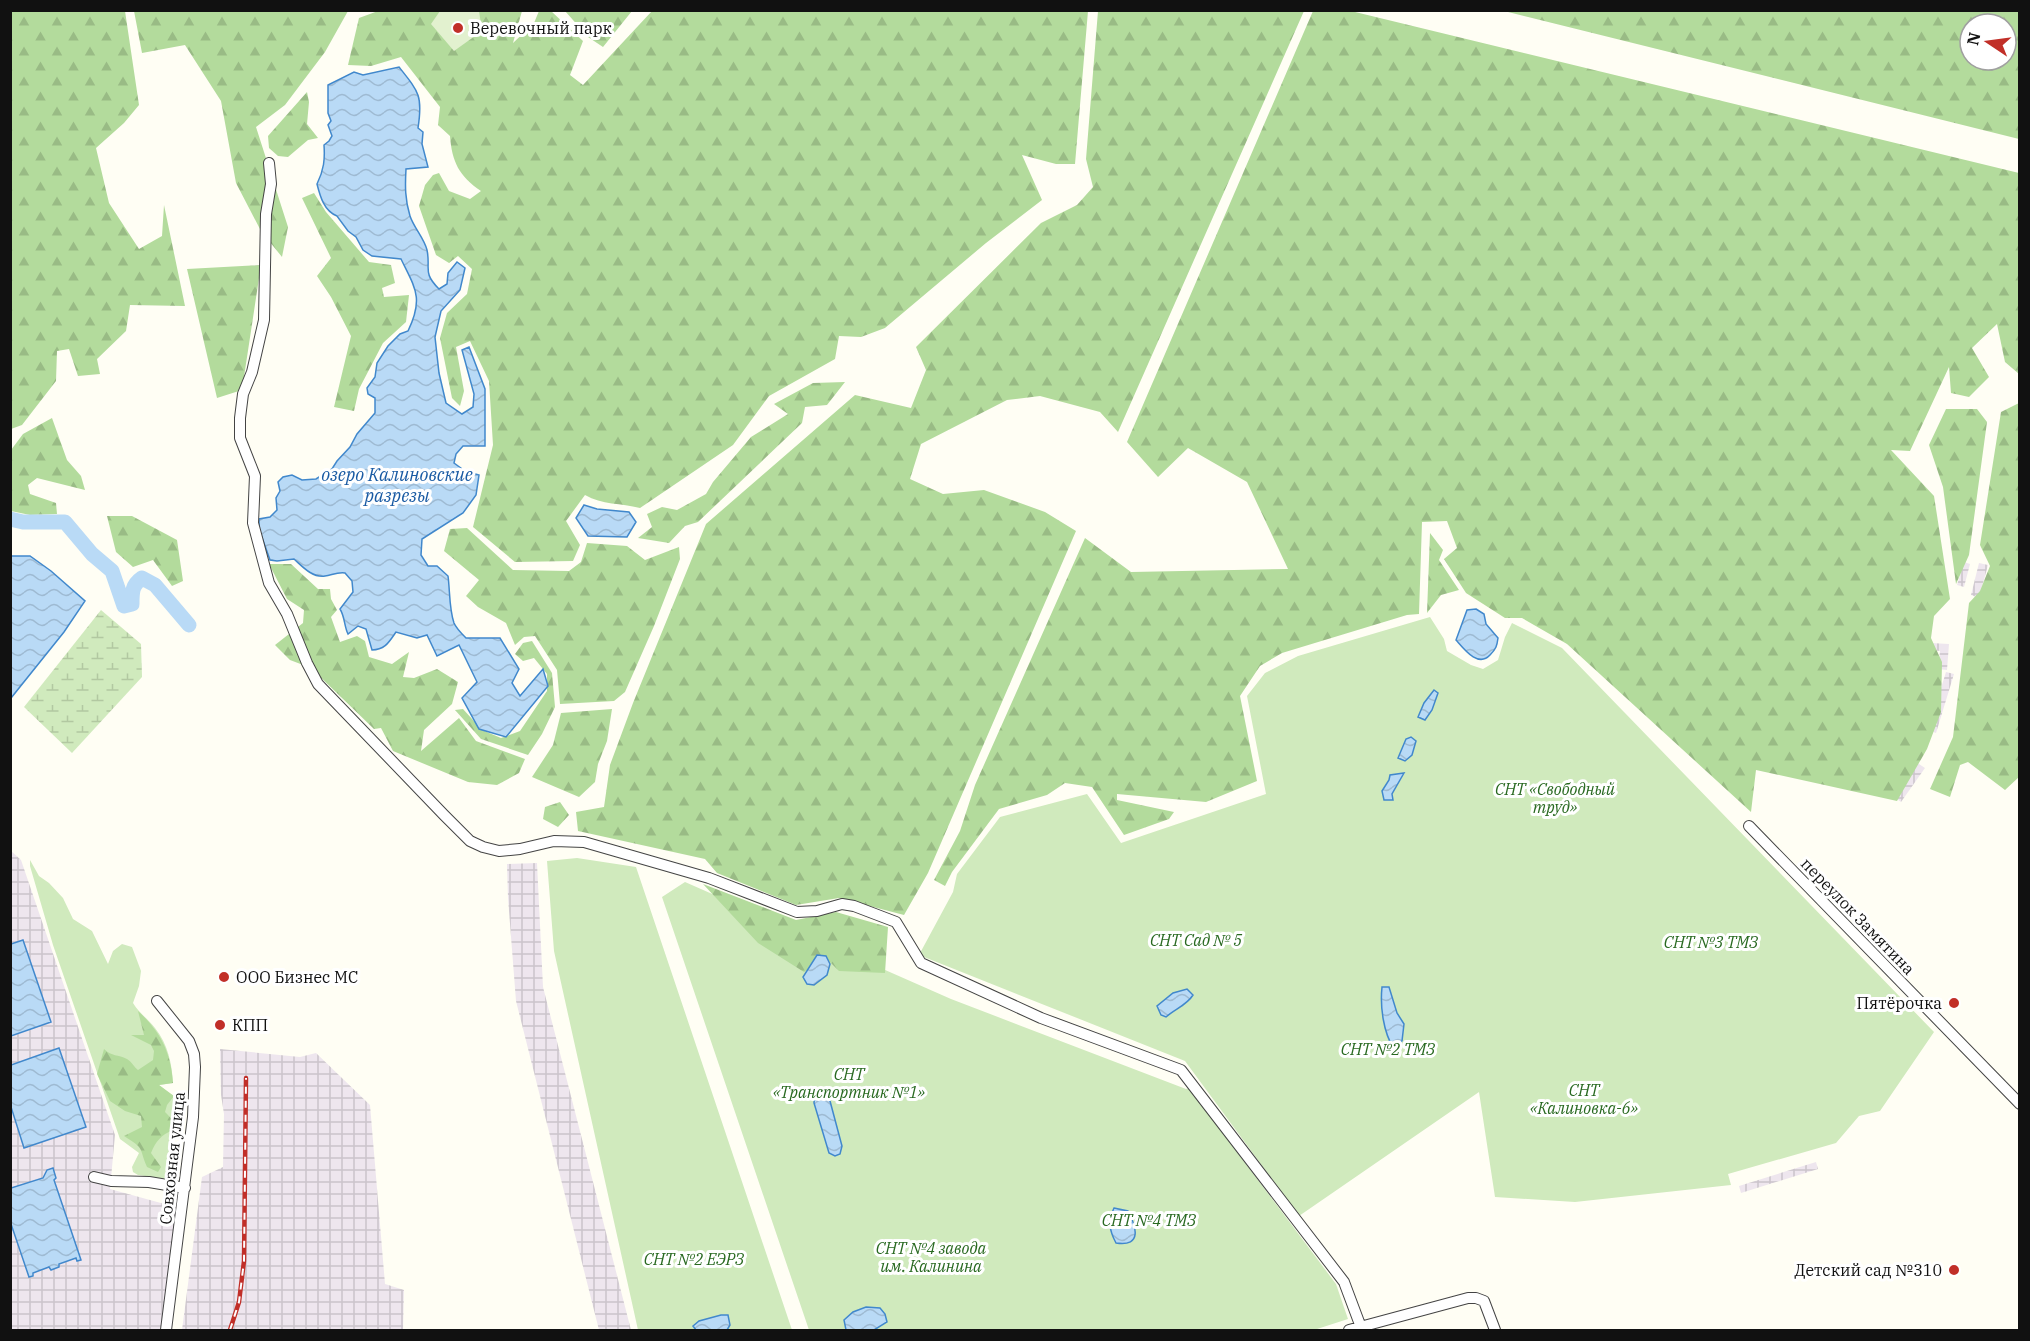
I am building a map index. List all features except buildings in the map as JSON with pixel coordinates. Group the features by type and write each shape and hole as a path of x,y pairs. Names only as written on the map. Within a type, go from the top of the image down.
{"street":[{"path":"269,163 264,320 252,372 243,394 240,438 255,476 253,523 269,584 287,614 318,684 470,841 483,847 499,851 554,841 584,842 709,878 797,912 818,911 842,904 854,906 896,922 921,963 1041,1018 1181,1070 1344,1282 1361,1328"},
{"name":"переулок Замятина","path":"1749,826 2019,1104"},
{"name":"Совхозная улица","path":"157,1001 189,1041 194,1054 193,1117 166,1330"},
{"path":"94,1177 111,1181 149,1182 185,1188"},
{"path":"1349,1330 1468,1298 1476,1298 1484,1301 1495,1330"}],"shaded area":[{"path":"1964,562 1970,564 1964,587 1957,585"},
{"path":"1979,563 1988,565 1979,598 1971,595"},
{"path":"1931,643 1949,644 1947,670 1938,669 1940,651 1930,650"},
{"path":"1946,672 1954,674 1936,733 1928,730"},
{"path":"1916,762 1925,768 1901,802 1893,796"},
{"path":"10,850 21,860 115,1135 110,1189 179,1208 162,1330 11,1330"},
{"path":"537,863 543,987 631,1330 599,1330 516,1001 507,864"},
{"path":"220,1049 300,1057 316,1053 370,1105 385,1284 404,1290 403,1330 182,1330 202,1177 223,1167 224,1114 221,1095"},
{"path":"1816,1162 1818,1169 1741,1193 1739,1186"}],"green space":[{"path":"10,11 125,11 139,105 124,123 96,148 109,203 139,249 162,236 164,205 185,306 130,305 126,331 97,359 100,374 78,376 69,349 57,351 56,381 22,425 11,429"},
{"path":"134,11 348,11 325,52 285,105 256,127 288,227 282,257 261,231 236,183 221,101 185,45 142,53"},
{"path":"378,11 522,11 513,43 534,23 539,11 551,11 583,41 570,75 583,85 652,11 1088,11 1075,164 1056,164 1022,155 1042,200 986,243 885,328 861,337 839,336 835,359 769,396 733,445 640,508 605,502 585,495 566,521 580,545 573,561 515,562 473,527 493,445 489,381 470,341 456,347 464,391 460,406 452,398 440,338 447,313 467,294 472,269 458,256 449,263 436,255 419,206 425,185 433,175 439,173 449,191 470,199 481,191 467,180 458,168 450,136 438,125 440,107 401,57 371,66 348,65 359,18"},
{"name":"Веревочный парк","path":"440,11 479,11 482,31 454,51 431,24"},
{"path":"565,11 632,11 603,47 588,37"},
{"path":"1098,11 1304,11 1118,432 1100,412 1040,396 1007,400 921,444 910,479 943,494 984,490 1045,512 1076,531 928,873 904,915 839,898 796,905 717,873 705,859 578,831 576,812 604,807 610,765 706,524 855,395 911,408 926,370 916,347 1041,223 1077,205 1093,187 1086,159"},
{"path":"1313,11 1351,11 2019,173 2019,374 2005,362 1997,324 1972,348 1989,377 1969,397 1951,393 1949,367 1910,451 1891,450 1934,496 1950,599 1934,616 1931,638 1942,662 1941,712 1927,749 1897,801 1756,770 1751,812 1567,644 1522,618 1505,618 1466,593 1444,559 1457,548 1447,521 1422,522 1419,614 1407,615 1282,653 1260,666 1240,696 1257,781 1206,802 1117,794 1117,800 1174,812 1169,819 1124,835 1092,787 1065,783 1047,795 999,809 952,872 945,886 934,880 960,831 975,785 1085,538 1131,572 1288,569 1247,482 1188,448 1158,477 1127,442"},
{"path":"1504,11 2019,11 2019,139"},
{"path":"307,92 309,102 307,124 318,138 308,140 288,157 278,156 269,148 268,136"},
{"path":"314,193 326,212 369,262 391,265 395,283 382,288 384,297 409,295 406,322 383,343 359,389 354,411 334,407 351,336 331,297 317,276 331,258 302,198"},
{"path":"261,265 242,390 217,398 187,269"},
{"path":"845,382 827,405 805,407 802,423 698,522 685,526 669,543 638,538 652,527 647,514 662,507 677,510 706,494 713,482 751,437 788,414 774,404 813,383"},
{"path":"2019,403 2019,777 2005,790 1968,762 1960,765 1950,797 1930,789 1953,737 1969,603 1980,591 1990,566 1980,545 2001,412"},
{"path":"1946,409 1977,409 1987,422 1969,555 1956,584 1943,487 1929,445"},
{"path":"52,418 67,460 81,476 85,490 37,478 28,485 30,494 56,503 57,514 30,515 11,511 11,450 23,434"},
{"path":"107,516 132,516 177,540 183,581 172,586 153,560 133,567 116,552"},
{"path":"467,528 513,570 569,571 581,562 587,543 627,546 645,560 679,547 680,559 625,692 614,701 560,704 557,670 535,636 524,637 515,645 506,623 478,607 466,596 479,580 444,551 450,529"},
{"path":"1430,533 1443,550 1439,560 1459,590 1441,595 1427,613"},
{"path":"269,564 291,564 318,589 330,589 331,599 337,610 331,617 340,642 357,636 365,641 369,657 392,664 409,652 403,677 414,678 437,669 458,682 452,704 424,730 421,751 459,718 476,741 525,759 519,773 497,785 468,782 393,751 381,728 374,729 311,668 290,660 275,645 303,623 304,610 287,599"},
{"path":"101,610 141,644 142,677 72,753 24,707"},
{"path":"1430,617 1444,639 1447,651 1483,669 1498,660 1512,623 1562,648 1934,1032 1880,1111 1859,1116 1836,1143 1728,1174 1731,1185 1575,1202 1495,1197 1479,1092 1299,1216 1185,1061 919,955 953,892 957,874 1000,817 1087,794 1121,843 1266,794 1247,696 1265,673 1298,656"},
{"path":"532,641 552,673 555,707 542,734 528,755 481,739 455,710 463,709 482,730 501,738 520,731 547,691 547,674 534,658 523,661 515,654 523,643"},
{"path":"612,709 607,741 598,764 595,782 579,797 532,777 553,745 561,713"},
{"path":"560,802 569,815 558,827 543,819 545,807"},
{"name":"СНТ №2 ЕЭРЗ","path":"577,858 636,867 792,1330 638,1330 554,951 547,861"},
{"path":"30,860 39,876 63,898 73,919 92,931 108,964 113,951 122,944 132,947 141,971 133,1003 159,1034 168,1054 173,1083 159,1085 179,1101 176,1114 179,1121 177,1136 172,1142 166,1179 138,1175 133,1172 132,1167 139,1153 120,1139 53,945"},
{"path":"685,882 951,999 1186,1089 1189,1088 1336,1284 1348,1319 1314,1330 809,1330 662,897"},
{"path":"703,884 796,920 836,912 888,927 885,973 839,971 825,957 804,972 758,943"},
{"path":"138,1011 158,1034 167,1052 172,1072 173,1083 159,1085 174,1096 165,1112 173,1122 173,1130 159,1139 151,1153 161,1167 158,1172 147,1167 139,1146 124,1136 142,1127 141,1116 125,1111 110,1101 97,1074 104,1049 127,1059 138,1070 153,1060 154,1051 151,1045 131,1035 144,1035"}],"water":[{"name":"озеро Калиновские разрезы","path":"399,67 415,89 419,101 418,128 423,132 422,144 428,167 406,169 406,193 410,216 427,250 429,274 439,289 447,284 448,273 457,262 465,268 460,290 441,311 435,337 439,373 446,403 462,414 473,407 474,394 462,350 469,347 485,389 485,446 463,446 456,454 454,463 465,471 479,475 476,495 463,513 422,539 421,555 428,566 437,566 448,576 452,618 463,635 466,638 500,638 519,669 512,683 520,696 543,669 548,686 506,737 479,729 462,698 477,682 459,645 437,656 427,635 417,638 396,632 383,647 372,650 366,629 358,626 348,634 340,609 353,592 352,581 345,573 320,576 308,571 294,559 270,560 259,529 259,519 270,517 277,510 276,498 280,491 278,482 283,477 292,475 302,480 316,479 332,469 350,447 357,434 375,413 375,398 368,394 367,388 375,377 377,363 388,346 400,334 408,331 413,320 416,310 416,294 401,259 372,256 363,250 356,237 326,207 317,184 324,164 324,145 332,136 328,125 331,121 328,113 328,85 354,72 363,75"},
{"path":"584,505 597,509 629,512 636,522 627,537 588,536 576,518"},
{"path":"11,556 30,556 85,601 64,632 11,698"},
{"path":"1476,609 1484,614 1486,624 1498,638 1494,651 1481,659 1472,656 1456,640 1467,610"},
{"path":"1434,690 1438,693 1432,710 1425,720 1418,717 1424,703"},
{"path":"1411,737 1416,741 1412,755 1405,761 1398,758 1406,739"},
{"path":"1404,773 1392,794 1393,800 1384,800 1382,791 1390,775"},
{"path":"23,940 51,1022 11,1036 11,944"},
{"path":"817,955 826,956 830,964 827,975 814,985 807,984 803,977"},
{"path":"1382,987 1389,987 1397,1013 1404,1024 1402,1041 1394,1049 1383,1019"},
{"path":"1187,989 1193,995 1188,1002 1166,1017 1161,1015 1157,1006 1173,993"},
{"path":"59,1048 86,1127 24,1148 11,1107 11,1065"},
{"path":"815,1093 822,1093 830,1101 842,1146 840,1154 835,1156 829,1153 814,1103"},
{"path":"53,1168 56,1178 54,1180 81,1260 77,1261 76,1258 59,1264 59,1267 51,1270 49,1267 33,1273 33,1276 29,1277 11,1224 11,1188 43,1178 47,1170"},
{"path":"1114,1208 1128,1211 1131,1217 1135,1234 1134,1239 1130,1242 1116,1243 1110,1221"},
{"path":"866,1307 880,1308 887,1322 874,1330 846,1330 844,1320 853,1312"},
{"path":"728,1315 730,1325 727,1330 696,1330 693,1326 699,1321"}],"waterway":[{"path":"10,519 23,522 65,522 92,554 112,571 124,606 132,604 133,589 142,578 155,585 189,625"}],"railway":[{"path":"230,1330 239,1302 244,1261 246,1078"}],"place":[{"name":"Веревочный парк","path":"458,28"},
{"name":"ООО Бизнес МС","path":"224,977"},
{"name":"Пятёрочка","path":"1954,1003"},
{"name":"КПП","path":"220,1025"},
{"name":"Детский сад №310","path":"1954,1270"}],"park label":[{"name":"СНТ «Свободный труд»","path":"1555,798"},
{"name":"СНТ Сад № 5","path":"1196,940"},
{"name":"СНТ №3 ТМЗ","path":"1711,942"},
{"name":"СНТ №2 ТМЗ","path":"1388,1049"},
{"name":"СНТ «Транспортник №1»","path":"849,1083"},
{"name":"СНТ «Калиновка-6»","path":"1584,1099"},
{"name":"СНТ №4 ТМЗ","path":"1149,1220"},
{"name":"СНТ №4 завода им. Калинина","path":"931,1257"}]}
